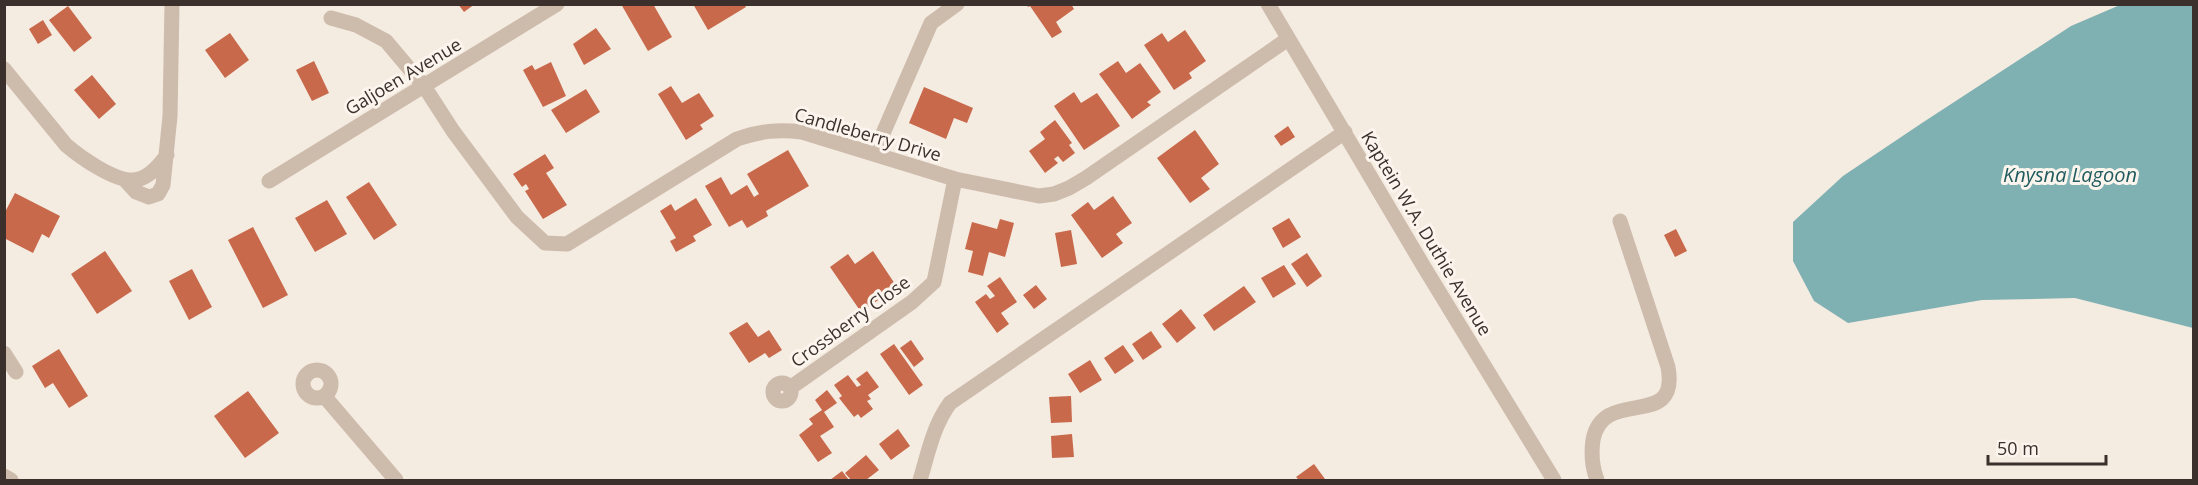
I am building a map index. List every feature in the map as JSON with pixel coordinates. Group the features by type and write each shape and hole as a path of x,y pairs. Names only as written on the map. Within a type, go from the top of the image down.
{"street":[{"path":"125,180 136,192 144,196 153,197 164,185 170,116 172,4"},
{"name":"Galjoen Avenue","path":"269,181 557,4"},
{"path":"874,154 931,23 957,4"},
{"name":"Kaptein W.A. Duthie Avenue","path":"1269,4 1424,267 1554,480"},
{"name":"Candleberry Drive","path":"331,18 356,25 386,41 424,86 453,130 517,217 545,243 567,244 737,139 759,132 782,130 802,132 955,179 1039,196 1054,194 1069,188 1288,39"},
{"path":"4,69 66,145 94,166 125,180 135,181 147,175 167,155"},
{"path":"920,480 936,427 941,415 951,404 1345,132"},
{"name":"Crossberry Close","path":"790,388 912,302 934,282 955,179"},
{"path":"1598,480 1593,470 1591,452 1594,434 1599,424 1607,416 1627,408 1657,404 1668,392 1670,381 1668,367 1620,221"},
{"path":"4,353 16,372"},
{"path":"325,397 396,480"},
{"path":"4,476 11,480"}],"water":[{"name":"Knysna Lagoon","path":"2120,5 2193,5 2193,328 2075,298 1982,300 1848,323 1814,301 1793,261 1793,222 1843,176 1922,123 2071,26"}],"building":[{"path":"458,4 475,4 464,12"},
{"path":"621,4 653,4 672,37 648,51"},
{"path":"693,4 744,4 746,7 708,30"},
{"path":"1026,4 1071,4 1074,9 1056,22 1062,32 1052,38 1030,6"},
{"path":"68,6 92,38 74,52 49,20"},
{"path":"43,20 52,35 38,44 29,29"},
{"path":"596,28 611,49 584,65 573,44"},
{"path":"1185,30 1206,61 1189,73 1192,78 1174,90 1144,45 1162,33 1168,42"},
{"path":"230,33 249,60 225,78 205,50"},
{"path":"314,61 329,93 312,101 296,70"},
{"path":"1118,61 1126,73 1140,63 1161,92 1147,102 1151,105 1132,119 1099,74"},
{"path":"551,62 566,96 543,107 523,70 532,65 535,70"},
{"path":"92,75 116,104 99,119 74,90"},
{"path":"671,86 682,103 699,93 714,116 700,125 703,129 686,140 658,94"},
{"path":"924,87 973,108 967,123 954,118 946,139 909,123"},
{"path":"586,89 600,112 566,133 551,110"},
{"path":"1074,92 1081,103 1097,93 1120,126 1084,150 1054,106"},
{"path":"1055,120 1072,143 1069,145 1075,153 1063,162 1058,156 1054,159 1058,163 1045,173 1029,151 1045,139 1040,132"},
{"path":"1288,126 1295,137 1281,146 1274,136"},
{"path":"1195,130 1219,164 1201,178 1210,189 1190,203 1157,158"},
{"path":"788,150 809,186 766,211 768,216 747,228 742,220 729,227 705,186 721,177 731,195 747,185 754,197 759,194 747,174"},
{"path":"545,154 554,168 546,173 567,205 543,219 525,191 529,189 526,184 522,187 513,174"},
{"path":"369,182 397,225 374,240 346,197"},
{"path":"15,193 60,216 49,238 42,234 33,253 4,238 4,214"},
{"path":"1113,196 1132,223 1116,234 1123,243 1102,258 1071,215 1088,202 1094,210"},
{"path":"696,198 712,225 693,236 696,241 676,252 670,241 676,238 660,211 671,204 675,211"},
{"path":"327,200 347,234 315,252 295,218"},
{"path":"1289,218 1301,237 1283,248 1272,228"},
{"path":"1000,219 1014,223 1005,257 989,252 983,276 968,272 973,251 965,249 972,222 997,229"},
{"path":"253,227 288,295 263,308 228,240"},
{"path":"1676,229 1687,251 1675,257 1664,235"},
{"path":"1071,230 1077,264 1061,267 1055,233"},
{"path":"105,251 132,291 97,314 71,274"},
{"path":"873,251 897,287 861,312 830,267 848,254 855,264"},
{"path":"1307,253 1322,276 1307,287 1291,264"},
{"path":"1284,265 1296,284 1273,298 1261,278"},
{"path":"192,269 212,307 189,320 169,281"},
{"path":"1000,277 1017,302 1001,313 1009,324 997,333 975,302 986,294 990,299 995,296 987,286"},
{"path":"1036,285 1047,299 1034,309 1023,295"},
{"path":"1244,286 1256,302 1214,331 1203,315"},
{"path":"1181,309 1196,328 1177,343 1162,324"},
{"path":"747,322 758,337 769,330 782,350 769,358 765,353 749,363 729,333"},
{"path":"1151,331 1162,347 1143,360 1132,344"},
{"path":"911,340 924,359 914,367 900,348"},
{"path":"894,344 923,385 909,395 880,354"},
{"path":"1123,345 1134,361 1115,374 1104,358"},
{"path":"59,349 88,396 69,408 53,383 45,388 32,366"},
{"path":"1090,360 1102,380 1080,393 1068,374"},
{"path":"867,371 879,387 868,395 871,399 867,401 873,409 861,418 858,414 854,417 839,398 842,396 834,385 848,375 857,387 861,385 856,379"},
{"path":"827,390 837,403 824,412 834,427 820,436 832,453 818,462 799,435 813,424 809,419 822,410 815,400"},
{"path":"248,391 279,433 245,458 214,416"},
{"path":"1071,396 1072,422 1051,423 1049,397"},
{"path":"898,429 910,446 891,460 879,444"},
{"path":"1072,434 1074,457 1052,458 1051,436"},
{"path":"866,455 879,470 866,480 851,480 845,473"},
{"path":"1314,464 1325,479 1299,480 1296,477"},
{"path":"842,471 849,480 830,480"}]}
